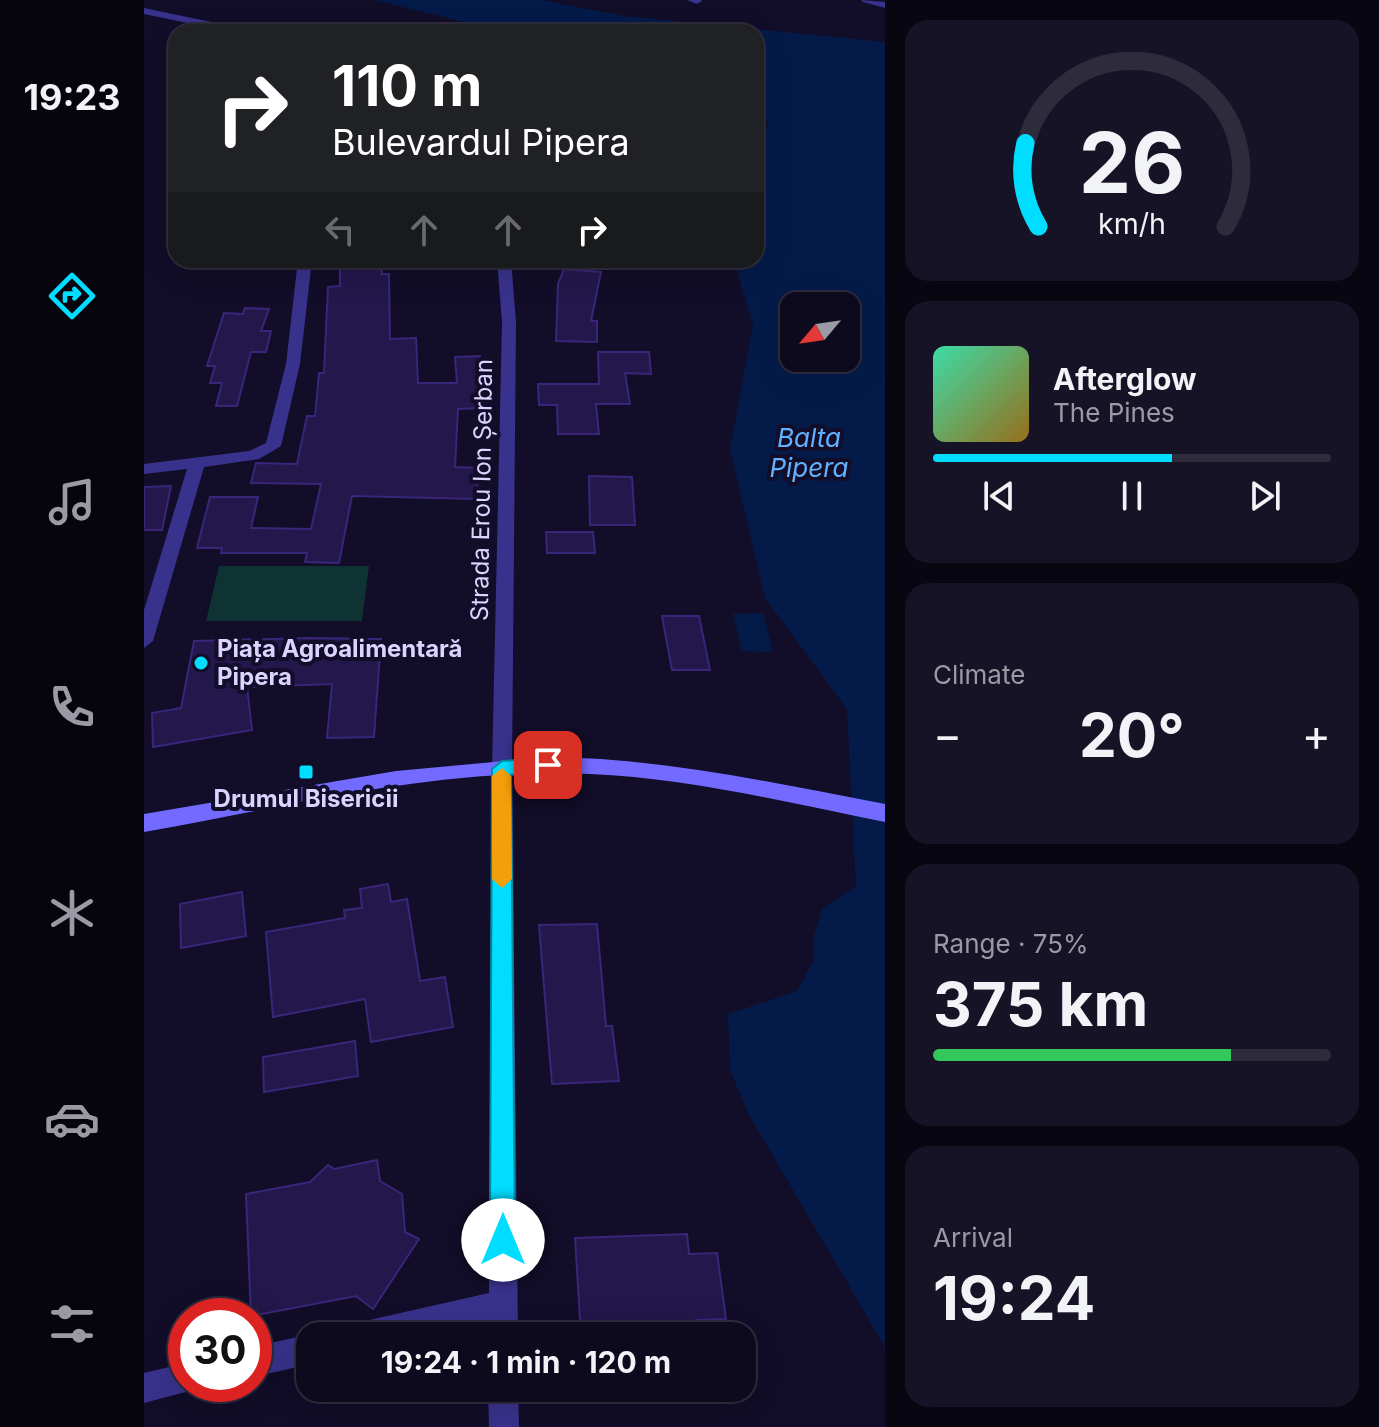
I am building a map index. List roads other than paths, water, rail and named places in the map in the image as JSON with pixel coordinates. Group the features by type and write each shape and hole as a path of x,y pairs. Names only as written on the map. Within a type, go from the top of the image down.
{"main road":[{"path":"144,823 440,774 548,765 609,767 885,813"}],"street":[{"path":"866,0 885,5"},
{"path":"144,11 207,24"},
{"path":"144,469 253,456 269,450 276,440 293,364 304,268"},
{"name":"Strada Erou Ion Șerban","path":"502,769 509,322 505,268"},
{"path":"144,641 147,619 197,464"},
{"path":"502,769 503,1322"},
{"path":"425,1322 503,1304"},
{"path":"272,1358 296,1352"},
{"path":"144,1388 168,1382"},
{"path":"503,1402 504,1427"}],"water":[{"name":"Balta Pipera","path":"375,0 541,0 624,16 704,24 472,24"},
{"name":"Balta Pipera","path":"764,30 885,42 885,1347 749,1115 730,1070 728,1014 797,991 814,960 814,935 823,908 856,887 847,709 765,598 730,449 753,325 736,268 764,268 764,133 769,124 764,119"},
{"path":"763,613 773,652 742,651 733,614"}],"place":[{"name":"Piața Agroalimentară Pipera","path":"201,663"},
{"name":"Drumul Bisericii","path":"306,772"}]}
